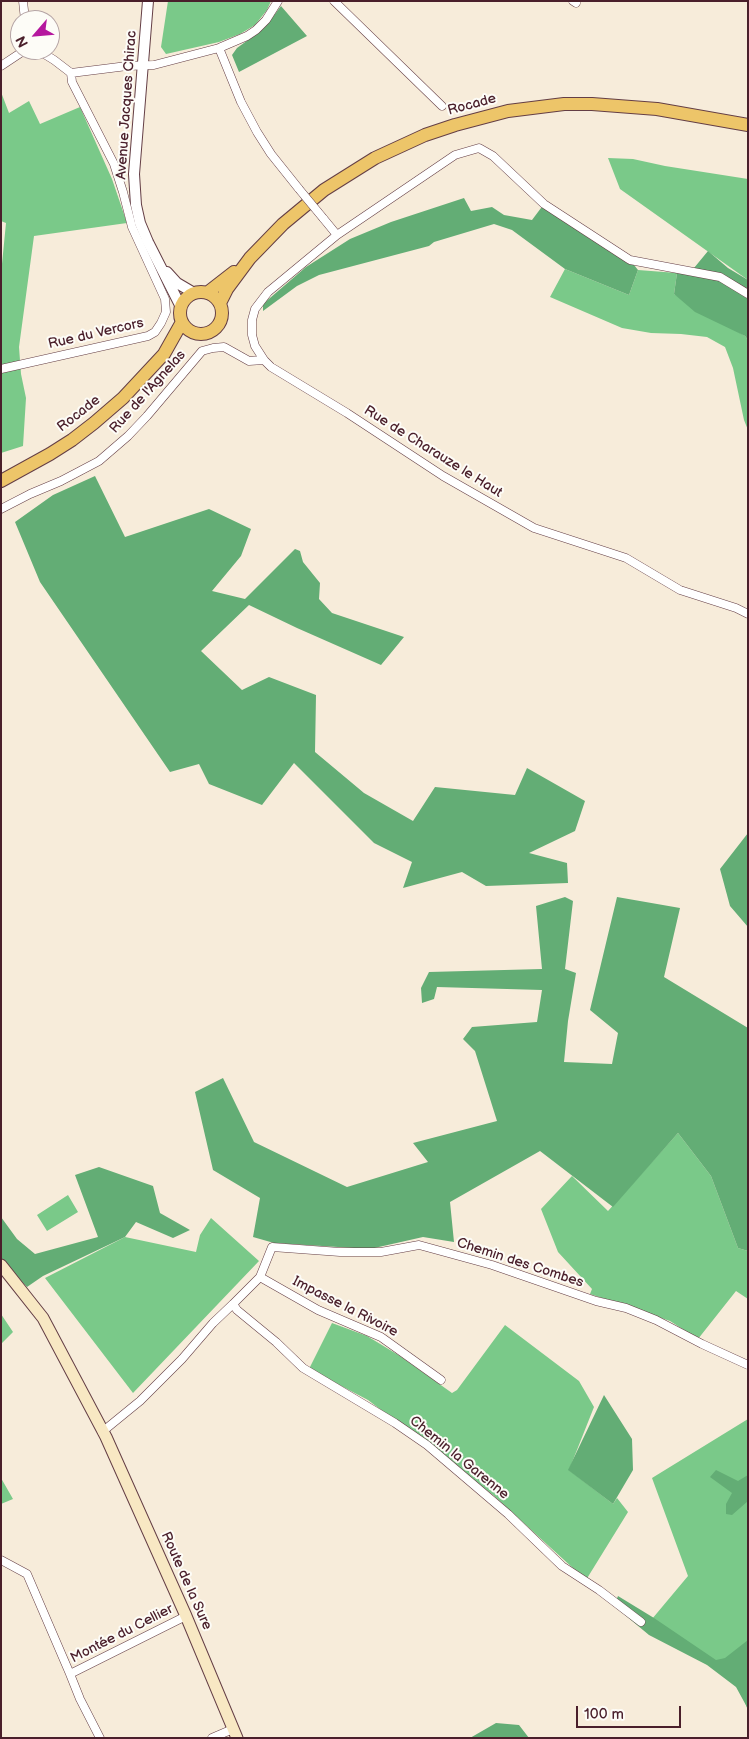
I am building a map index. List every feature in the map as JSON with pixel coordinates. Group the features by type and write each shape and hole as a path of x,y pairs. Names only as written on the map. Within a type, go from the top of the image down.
{"main road":[{"name":"Rocade","path":"200,293 246,262 283,224 324,190 351,172 402,145 433,132 483,117 534,107 564,104 601,104 657,109 748,126"},
{"name":"Rocade","path":"220,303 246,262"},
{"path":"200,293 212,295 220,303 223,315 218,327 207,334 194,334 182,322 181,306 188,296 200,293"},
{"name":"Rocade","path":"164,354 182,322"},
{"name":"Rocade","path":"1,481 58,449 94,423 122,398 164,354 194,334"},
{"name":"Route de la Sure","path":"1,1265 43,1318 104,1435 186,1616 235,1733"}],"street":[{"name":"Avenue Jacques Chirac","path":"148,1 134,174 136,205 140,223 181,306"},
{"path":"54,60 71,73 126,66 154,65 219,48 256,30 266,20 278,1"},
{"path":"334,1 442,106"},
{"path":"219,48 241,102 257,132 271,154 337,235"},
{"name":"Rue du Vercors","path":"1,369 148,336 155,332 166,312 165,299 132,227 114,164 72,82 71,73"},
{"name":"Rue de Charauze le Haut","path":"748,294 720,277 630,260 544,204 493,156 478,148 454,155 337,235 268,292 255,309 252,320 252,335 255,346 271,367 348,414 443,476 534,528 626,558 680,590 736,608 748,614"},
{"name":"Avenue Jacques Chirac","path":"161,266 177,283 200,293"},
{"name":"Rue de l'Agnelas","path":"1,509 99,461 128,436 147,416 202,351 224,348 249,361 264,360"},
{"name":"Chemin des Combes","path":"260,1276 272,1247 340,1252 381,1252 420,1245 492,1266 588,1299 626,1308 656,1320 748,1365"},
{"path":"104,1435 182,1360 213,1323 260,1276"},
{"name":"Impasse la Rivoire","path":"260,1276 318,1310 381,1337 440,1380"},
{"name":"Chemin la Garenne","path":"233,1304 237,1310 276,1342 303,1368 395,1423 427,1445 508,1514 562,1566 641,1622"},
{"name":"Montée du Cellier","path":"1,1560 27,1574 80,1699 100,1738"},
{"name":"Montée du Cellier","path":"70,1674 186,1616"},
{"path":"212,1738 235,1733"}],"green space":[{"path":"168,1 271,1 267,10 255,25 240,34 219,42 166,54 161,47"},
{"path":"281,6 307,36 239,72 232,55 237,48 269,22"},
{"path":"1,92 9,113 29,101 40,124 80,107 112,179 127,223 34,236 19,347 21,374 26,398 23,446 1,453 1,274 6,223 1,221"},
{"path":"608,158 633,159 748,179 748,280 620,189"},
{"path":"464,198 471,211 492,207 504,215 532,220 544,204 630,260 638,270 629,295 565,269 512,230 494,224 434,242 429,246 319,275 297,286 263,311 263,304 306,267 350,239 391,222"},
{"path":"708,251 728,268 748,280 748,340 745,336 695,312 674,294 677,273 694,268"},
{"path":"565,269 629,295 638,270 677,273 674,294 745,336 748,340 748,430 744,420 733,368 725,347 707,337 651,333 622,328 550,297"},
{"path":"95,476 125,537 209,509 251,529 241,556 212,591 245,599 295,549 300,551 303,562 320,583 319,599 332,613 404,637 381,665 249,605 201,651 242,690 269,677 316,695 315,752 364,793 413,821 435,787 515,795 527,768 585,801 575,831 529,853 567,863 568,883 486,886 462,872 403,888 412,862 374,843 294,763 262,805 209,784 199,764 170,772 40,582 15,522 53,495"},
{"path":"748,833 748,927 730,906 720,869"},
{"path":"565,897 573,901 565,969 576,973 568,1021 564,1062 612,1064 618,1033 590,1010 617,897 680,908 664,977 748,1028 748,1251 738,1248 711,1176 678,1133 613,1207 540,1151 450,1202 454,1242 423,1237 370,1249 274,1243 253,1237 260,1198 213,1170 195,1092 223,1078 254,1142 347,1187 428,1162 413,1143 497,1121 475,1051 463,1039 472,1027 537,1022 542,990 437,987 434,999 422,1003 421,988 429,972 542,969 536,906"},
{"path":"678,1133 711,1176 738,1248 748,1251 748,1299 736,1291 698,1339 670,1321 590,1294 592,1289 558,1252 541,1209 572,1176 608,1211"},
{"path":"99,1167 153,1186 160,1213 190,1230 173,1238 136,1222 125,1237 43,1276 27,1287 1,1259 1,1217 17,1239 35,1254 98,1237 75,1175"},
{"path":"68,1195 78,1212 47,1231 37,1215"},
{"path":"211,1218 259,1261 133,1393 45,1278 125,1237 196,1252 200,1235"},
{"path":"1,1314 13,1332 1,1344"},
{"path":"332,1323 367,1336 400,1356 452,1393 457,1390 505,1325 579,1381 594,1407 569,1470 613,1504 617,1498 628,1512 586,1580 493,1495 368,1400 309,1369"},
{"path":"604,1395 632,1439 633,1470 613,1504 568,1470"},
{"path":"748,1419 748,1711 738,1681 652,1619 688,1576 652,1478"},
{"path":"716,1470 738,1481 748,1475 748,1501 732,1515 726,1514 726,1504 732,1493 710,1477"},
{"path":"1,1478 13,1499 1,1504"},
{"path":"618,1596 716,1660 725,1658 748,1640 748,1709 736,1687 707,1665 649,1635 614,1606"},
{"path":"496,1723 519,1725 529,1738 470,1738"}]}
